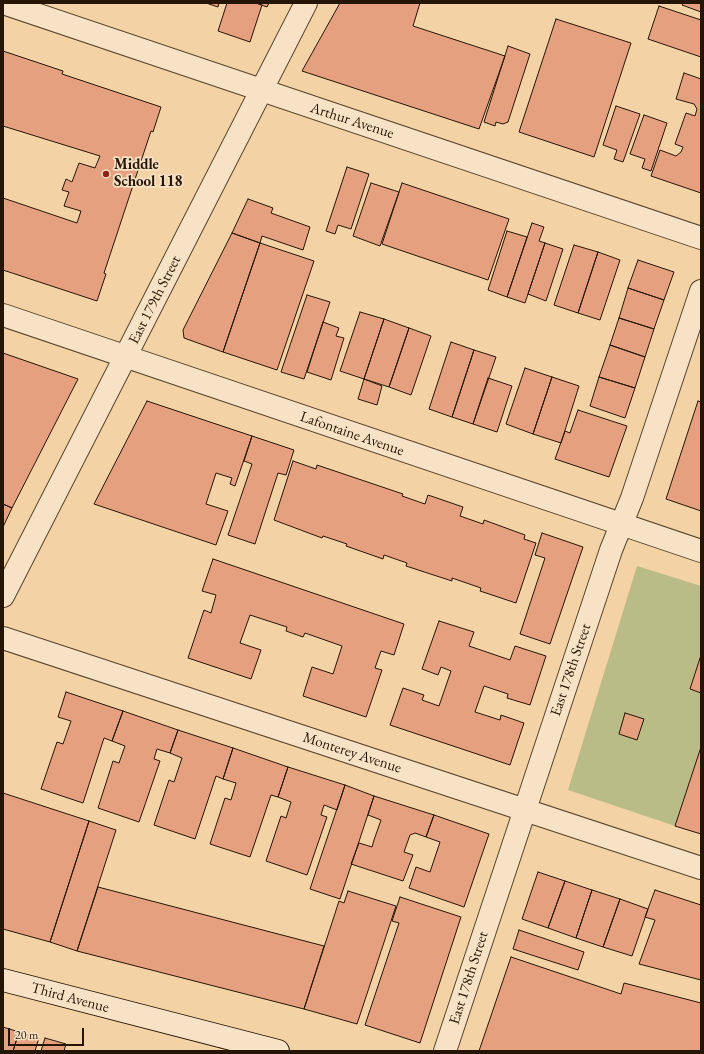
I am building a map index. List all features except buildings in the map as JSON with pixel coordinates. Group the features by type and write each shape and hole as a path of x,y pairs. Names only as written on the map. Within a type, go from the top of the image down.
{"street":[{"name":"Arthur Avenue","path":"3,3 260,91 701,238"},
{"name":"East 179th Street","path":"3,596 306,3"},
{"name":"East 178th Street","path":"445,1051 524,810 621,524 632,498 701,291"},
{"name":"Lafontaine Avenue","path":"3,315 125,358 701,551"},
{"name":"Monterey Avenue","path":"3,638 701,868"},
{"name":"Third Avenue","path":"3,980 278,1051"}],"green space":[{"path":"637,566 701,586 701,655 690,689 701,693 701,747 675,826 568,790"}],"place":[{"name":"Middle School 118","path":"106,174"}]}
